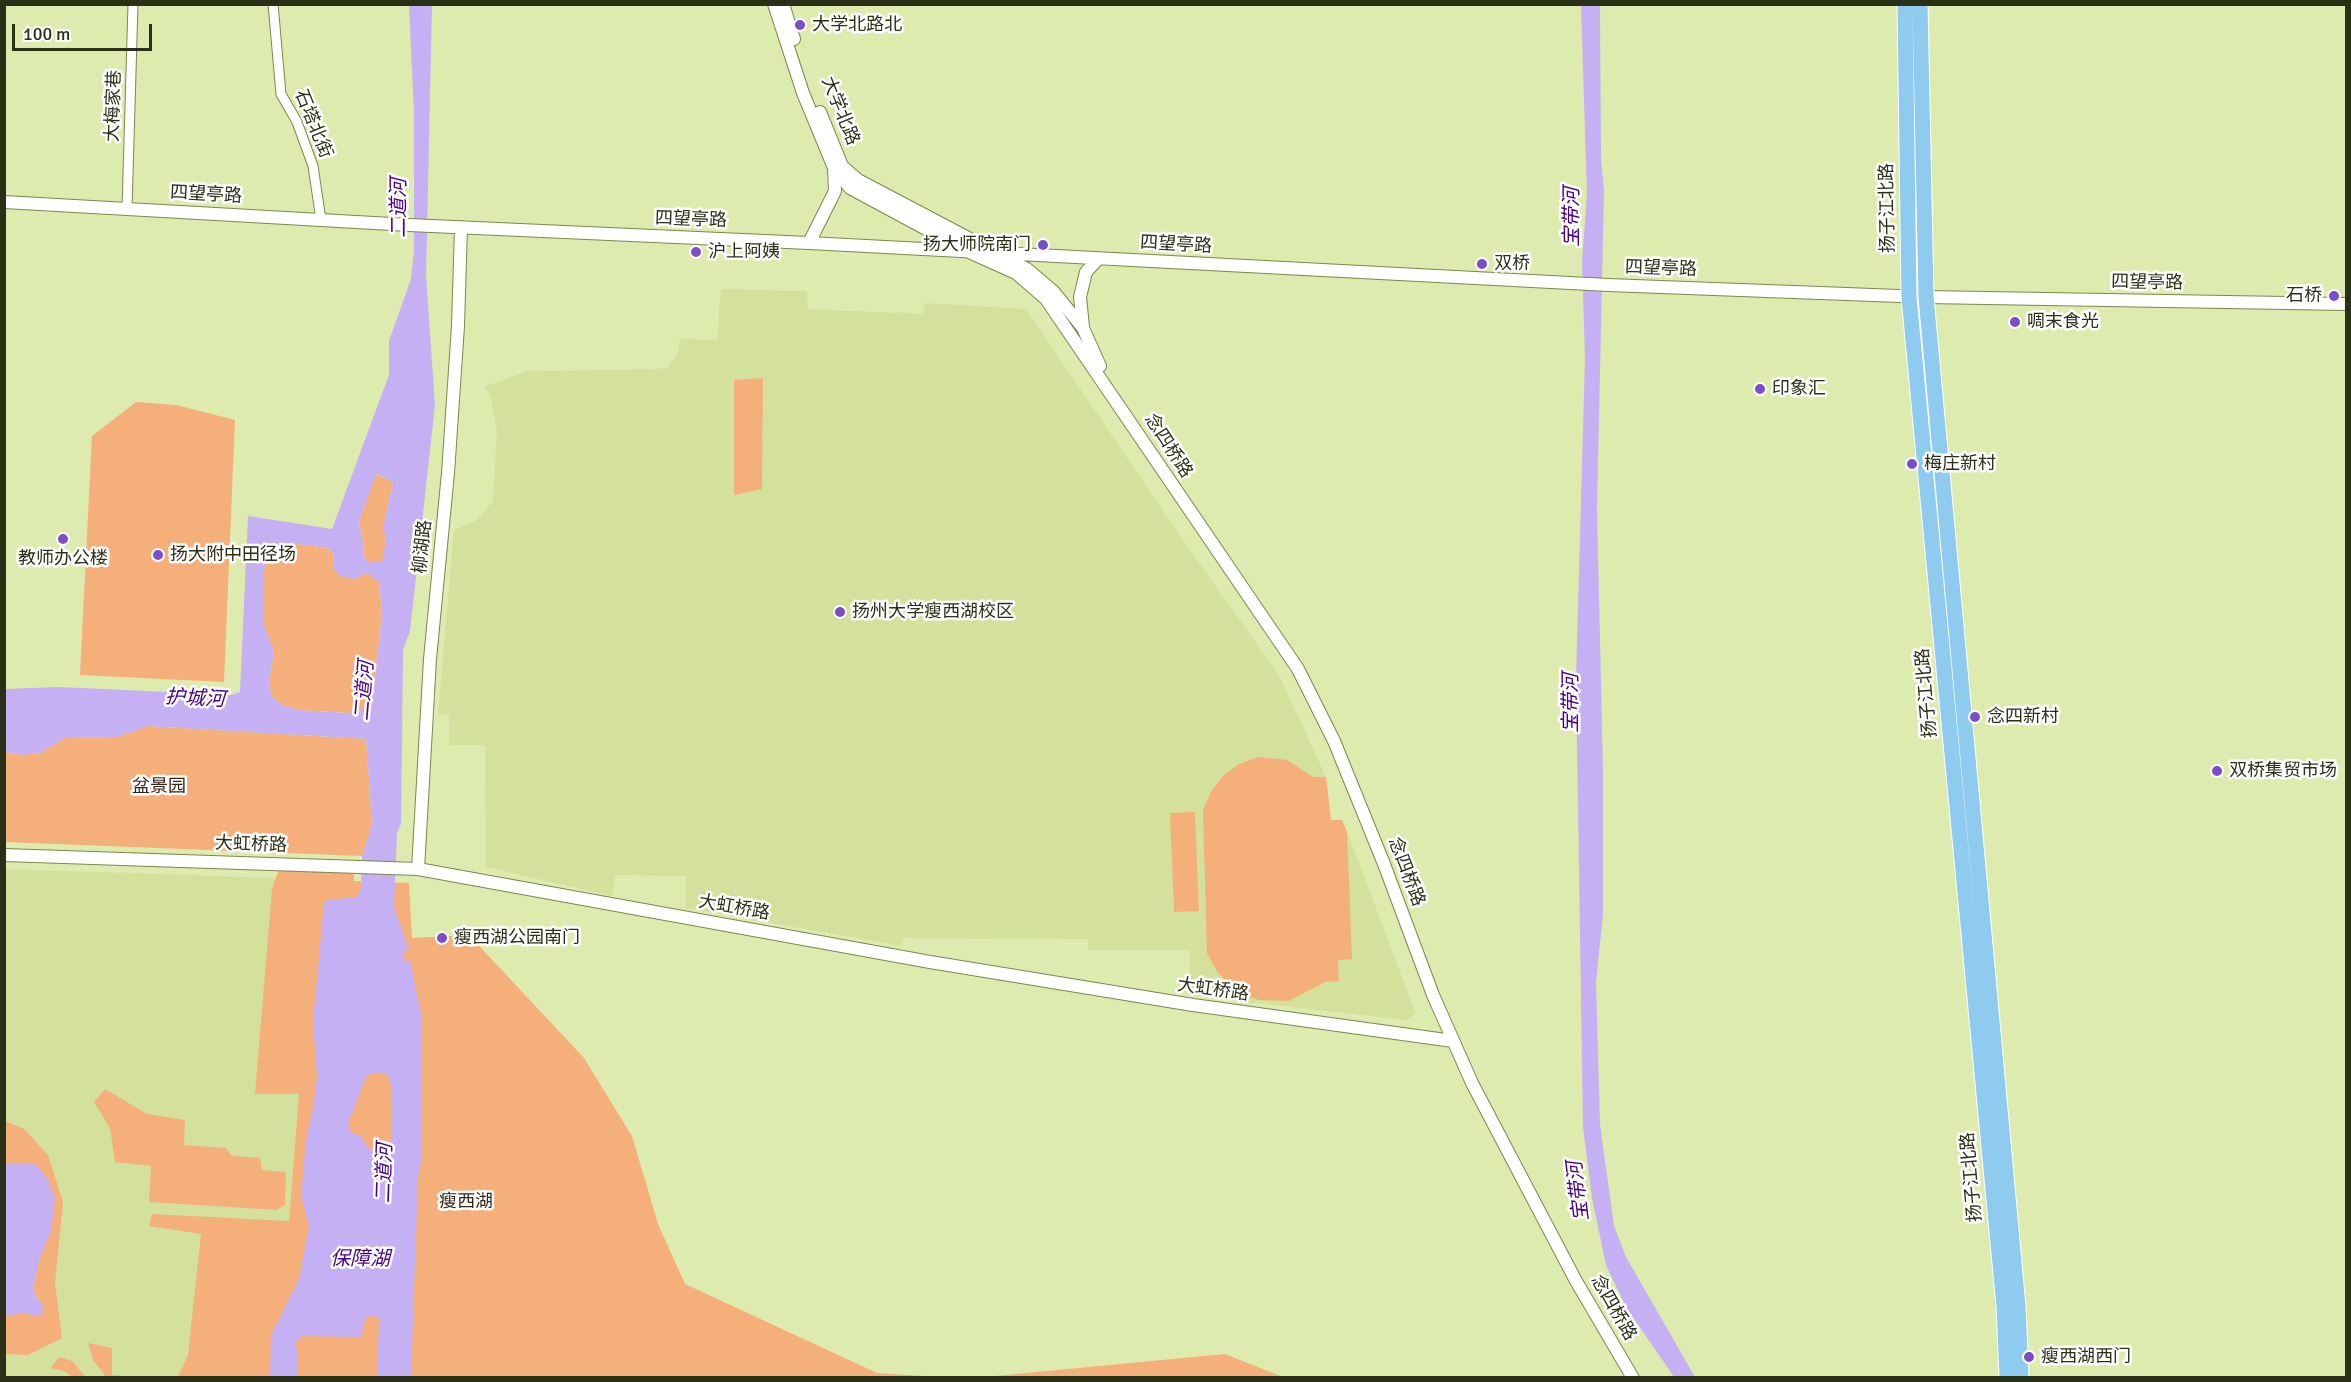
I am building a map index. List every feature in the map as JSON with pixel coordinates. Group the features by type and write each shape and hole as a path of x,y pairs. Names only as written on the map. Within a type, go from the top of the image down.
{"main road":[{"name":"扬子江北路","path":"1905,4 1909,297 2004,1306 2007,1377"},
{"name":"扬子江北路","path":"1920,4 1926,297 2018,1307 2021,1377"}],"street":[{"name":"大梅家巷","path":"127,209 133,4"},
{"name":"石塔北街","path":"273,4 281,94 297,122 314,166 321,220"},
{"name":"大学北路","path":"774,4 804,93 834,168 850,188 967,251"},
{"name":"大学北路","path":"783,4 811,90 842,166 858,180 995,253"},
{"path":"809,243 835,191 834,168"},
{"name":"四望亭路","path":"4,202 409,225 809,243 1097,260 1608,285 1909,297 2346,304"},
{"name":"柳湖路","path":"418,869 430,659 448,473 458,326 460,227"},
{"name":"念四桥路","path":"967,251 1016,273 1046,299 1298,669 1338,752 1453,1041 1472,1083 1576,1281 1634,1377"},
{"name":"念四桥路","path":"995,253 1027,269 1053,291 1083,328 1114,397"},
{"path":"1083,328 1080,297 1086,272 1097,260"},
{"name":"大虹桥路","path":"4,855 418,869 941,964 1193,1005 1453,1041"}],"shaded area":[{"name":"扬州大学瘦西湖校区","path":"721,289 807,291 808,309 922,314 925,303 1026,309 1189,549 1279,675 1326,777 1331,820 1342,820 1345,826 1416,1014 1405,1020 1190,995 1190,950 1088,950 1088,939 903,938 902,946 686,908 686,876 615,875 612,896 486,867 485,745 449,745 449,716 438,714 454,530 477,520 493,501 497,431 490,394 484,387 528,371 667,369 677,356 680,339 717,340"},
{"path":"5,869 306,879 303,1044 289,1224 257,1377 5,1378"}],"green space":[{"path":"763,378 762,489 734,495 734,380"},
{"name":"扬大附中田径场","path":"136,402 176,405 235,420 224,682 80,675 92,436"},
{"path":"375,474 393,482 383,528 386,539 382,562 370,563 363,557 364,548 359,522"},
{"path":"290,543 327,548 333,553 334,570 354,579 367,573 379,582 382,614 372,705 369,709 347,713 298,710 282,705 272,697 269,683 274,651 264,626 264,571 267,558 278,547"},
{"name":"盆景园","path":"148,726 366,739 372,824 362,856 5,842 5,752 19,755 40,753 65,738 118,737"},
{"path":"1258,757 1287,760 1313,777 1326,777 1331,820 1342,820 1347,832 1352,959 1338,960 1339,981 1325,982 1289,1001 1258,1000 1237,991 1218,973 1207,953 1203,810 1212,790 1224,775 1239,764"},
{"path":"1195,812 1199,911 1174,912 1170,813"},
{"name":"瘦西湖","path":"279,869 354,872 354,881 409,883 412,938 469,935 584,1058 632,1136 658,1224 685,1284 877,1373 940,1377 178,1377 188,1355 201,1234 149,1226 152,1214 289,1221 299,1094 255,1094 272,889"},
{"path":"105,1089 147,1114 185,1120 184,1145 226,1148 232,1156 260,1158 262,1170 286,1172 285,1205 277,1210 149,1202 151,1166 115,1162 110,1128 94,1102"},
{"path":"5,1121 24,1129 48,1155 63,1202 55,1283 62,1338 28,1355 5,1354 4,1316 23,1313 36,1316 43,1307 33,1290 40,1257 51,1231 32,1163 5,1163"},
{"path":"88,1343 112,1348 112,1375 138,1377 106,1377 93,1360"},
{"path":"1225,1354 1283,1377 984,1377"},
{"path":"59,1357 72,1361 86,1377 72,1377 64,1371 51,1368"}],"water":[{"name":"保障湖","path":"409,5 432,5 426,276 435,405 410,631 403,650 401,824 397,833 394,907 409,949 403,952 404,961 410,960 422,1018 422,1155 418,1179 411,1377 377,1377 379,1317 368,1316 361,1337 302,1336 295,1344 298,1377 270,1377 271,1335 299,1279 309,1226 301,1196 306,1140 317,1075 313,1022 324,903 327,900 357,897 361,888 362,856 372,824 366,739 148,726 118,737 65,738 40,753 19,755 5,752 4,689 59,687 232,695 240,692 248,516 332,529 389,375 389,341 411,279 414,250 414,113","holes":["376,474 393,482 383,528 386,539 382,561 370,563 363,557 364,548 359,522","290,543 327,548 333,553 334,570 340,576 354,579 367,573 379,582 382,614 372,705 369,709 347,713 298,710 282,705 272,697 269,683 274,651 264,626 264,571 267,558 278,547","387,1073 392,1088 390,1152 379,1159 363,1141 362,1136 350,1132 348,1124 366,1077 370,1074"]},
{"path":"1581,5 1600,5 1601,158 1604,191 1597,509 1603,771 1603,915 1596,982 1600,1124 1614,1226 1626,1257 1695,1377 1674,1377 1626,1307 1606,1265 1592,1198 1583,1127 1576,678 1585,358 1582,262 1587,195"},
{"path":"4,1163 32,1163 38,1167 47,1178 55,1197 51,1231 40,1257 33,1291 43,1307 42,1315 23,1313 5,1316"}],"place":[{"name":"大学北路北","path":"800,25"},
{"name":"扬大师院南门","path":"1043,245"},
{"name":"沪上阿姨","path":"696,252"},
{"name":"双桥","path":"1482,264"},
{"name":"石桥","path":"2334,296"},
{"name":"啁末食光","path":"2015,322"},
{"name":"印象汇","path":"1760,389"},
{"name":"梅庄新村","path":"1912,464"},
{"name":"教师办公楼","path":"63,539"},
{"name":"扬大附中田径场","path":"158,555"},
{"name":"扬州大学瘦西湖校区","path":"840,612"},
{"name":"念四新村","path":"1975,717"},
{"name":"双桥集贸市场","path":"2217,771"},
{"name":"瘦西湖公园南门","path":"442,938"},
{"name":"瘦西湖西门","path":"2029,1357"}],"water label":[{"name":"二道河","path":"400,208"},
{"name":"宝带河","path":"1573,217"},
{"name":"二道河","path":"365,691"},
{"name":"护城河","path":"195,699"},
{"name":"宝带河","path":"1572,703"},
{"name":"二道河","path":"385,1173"},
{"name":"宝带河","path":"1579,1191"}]}
